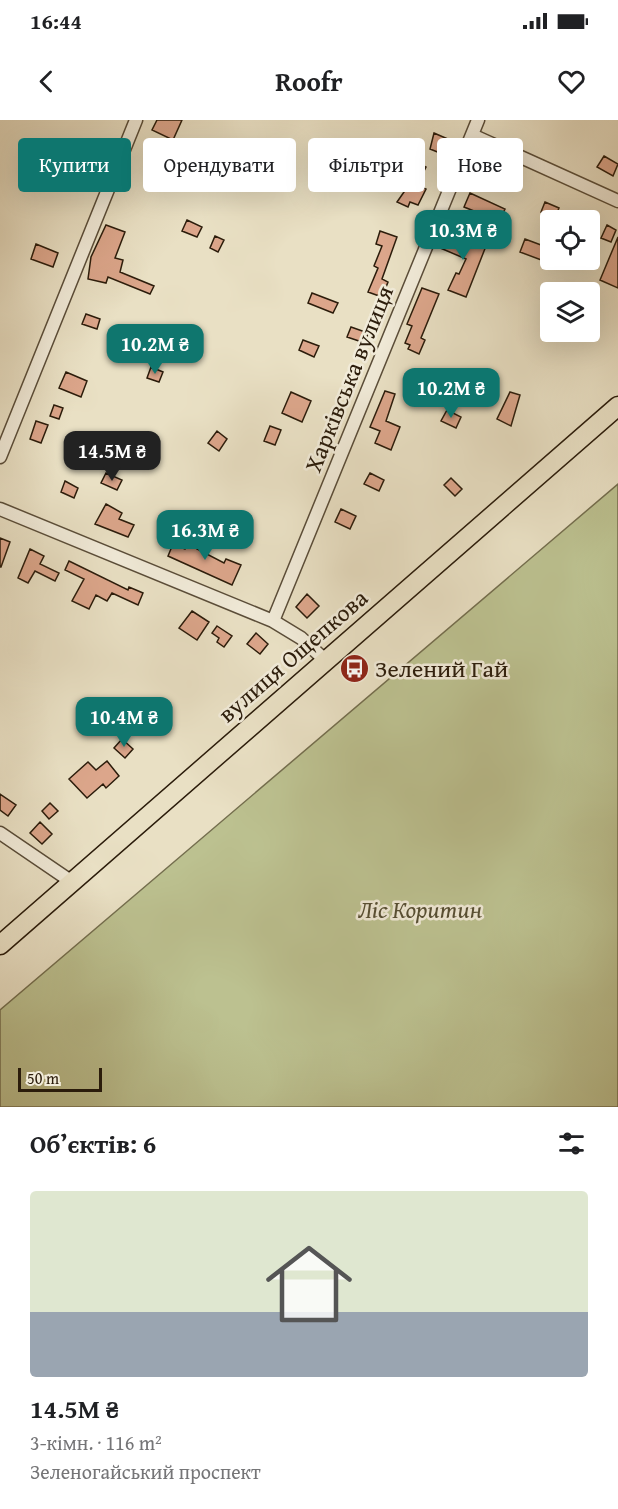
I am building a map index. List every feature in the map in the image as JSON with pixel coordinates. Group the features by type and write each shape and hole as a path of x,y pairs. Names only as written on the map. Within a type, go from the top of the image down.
{"highway":[{"name":"вулиця Ощепкова","path":"0,945 618,406"}],"street":[{"path":"0,457 136,120"},
{"name":"Харківська вулиця","path":"273,621 478,120"},
{"path":"472,135 618,201"},
{"path":"0,509 273,621 301,638 325,660"},
{"path":"0,833 72,882"}],"green space":[{"name":"Ліс Коритин","path":"618,484 618,1107 0,1107 0,1010"}],"building":[{"path":"157,120 182,120 174,138 152,130"},
{"path":"434,133 445,138 437,138 437,152 430,149"},
{"path":"604,156 618,164 613,176 597,167"},
{"path":"404,192 424,192 418,205 410,202 408,207 397,202"},
{"path":"470,193 505,209 499,221 464,207"},
{"path":"545,202 559,208 558,210 542,210"},
{"path":"187,220 202,227 197,237 182,231"},
{"path":"106,225 125,232 115,258 123,260 120,272 154,286 150,294 108,277 106,283 88,279 91,257"},
{"path":"607,225 616,230 611,242 601,238"},
{"path":"380,231 397,237 382,279 388,282 382,297 368,292 378,268 374,266 382,246 376,244"},
{"path":"443,233 486,246 466,297 448,290 466,259 438,247"},
{"path":"215,236 224,240 218,252 210,248"},
{"path":"618,237 618,288 600,280"},
{"path":"525,239 540,245 540,260 520,252"},
{"path":"36,244 58,253 53,267 31,259"},
{"path":"422,288 439,294 421,338 425,340 419,354 408,349 410,345 405,343 412,326 407,324"},
{"path":"312,293 338,303 333,313 308,303"},
{"path":"86,314 100,319 97,329 82,324"},
{"path":"351,327 368,333 365,343 347,337"},
{"path":"303,340 319,346 314,357 299,350"},
{"path":"151,367 163,372 159,382 147,378"},
{"path":"431,369 443,373 438,390 425,385"},
{"path":"66,372 87,381 81,397 59,388"},
{"path":"385,391 395,394 386,421 400,427 391,450 375,443 380,431 370,427"},
{"path":"291,392 311,401 302,422 282,413"},
{"path":"510,392 520,395 511,426 497,419"},
{"path":"54,405 63,408 59,419 50,416"},
{"path":"447,410 461,417 456,428 441,421"},
{"path":"36,421 48,425 41,443 30,439"},
{"path":"270,426 281,430 275,445 264,441"},
{"path":"217,431 227,439 219,451 208,443"},
{"path":"106,473 122,480 117,490 101,483"},
{"path":"370,473 384,480 379,491 364,484"},
{"path":"451,478 462,489 455,496 444,485"},
{"path":"65,481 78,488 74,498 61,492"},
{"path":"106,504 122,513 119,519 134,525 128,537 95,524"},
{"path":"341,509 356,516 350,529 335,522"},
{"path":"194,531 204,536 197,549 224,563 226,559 241,565 232,585 168,556 173,544 185,549"},
{"path":"0,538 10,542 1,567 0,567"},
{"path":"30,549 44,556 40,564 59,573 55,581 35,571 28,583 18,578"},
{"path":"69,561 128,590 129,587 143,593 138,605 112,593 107,601 96,595 89,609 72,601 84,579 65,570"},
{"path":"307,594 319,606 307,618 296,607"},
{"path":"192,611 209,622 197,640 179,628"},
{"path":"217,626 232,636 224,647 217,642 219,638 212,633"},
{"path":"256,633 268,644 260,654 247,644"},
{"path":"122,739 133,749 125,758 114,748"},
{"path":"107,761 119,776 106,788 103,784 87,798 69,779 88,762 96,770"},
{"path":"0,794 16,805 8,816 0,810"},
{"path":"50,803 58,811 49,819 42,811"},
{"path":"40,822 52,834 42,844 30,833"}],"place":[{"name":"Зелений Гай","path":"354,669"}]}
